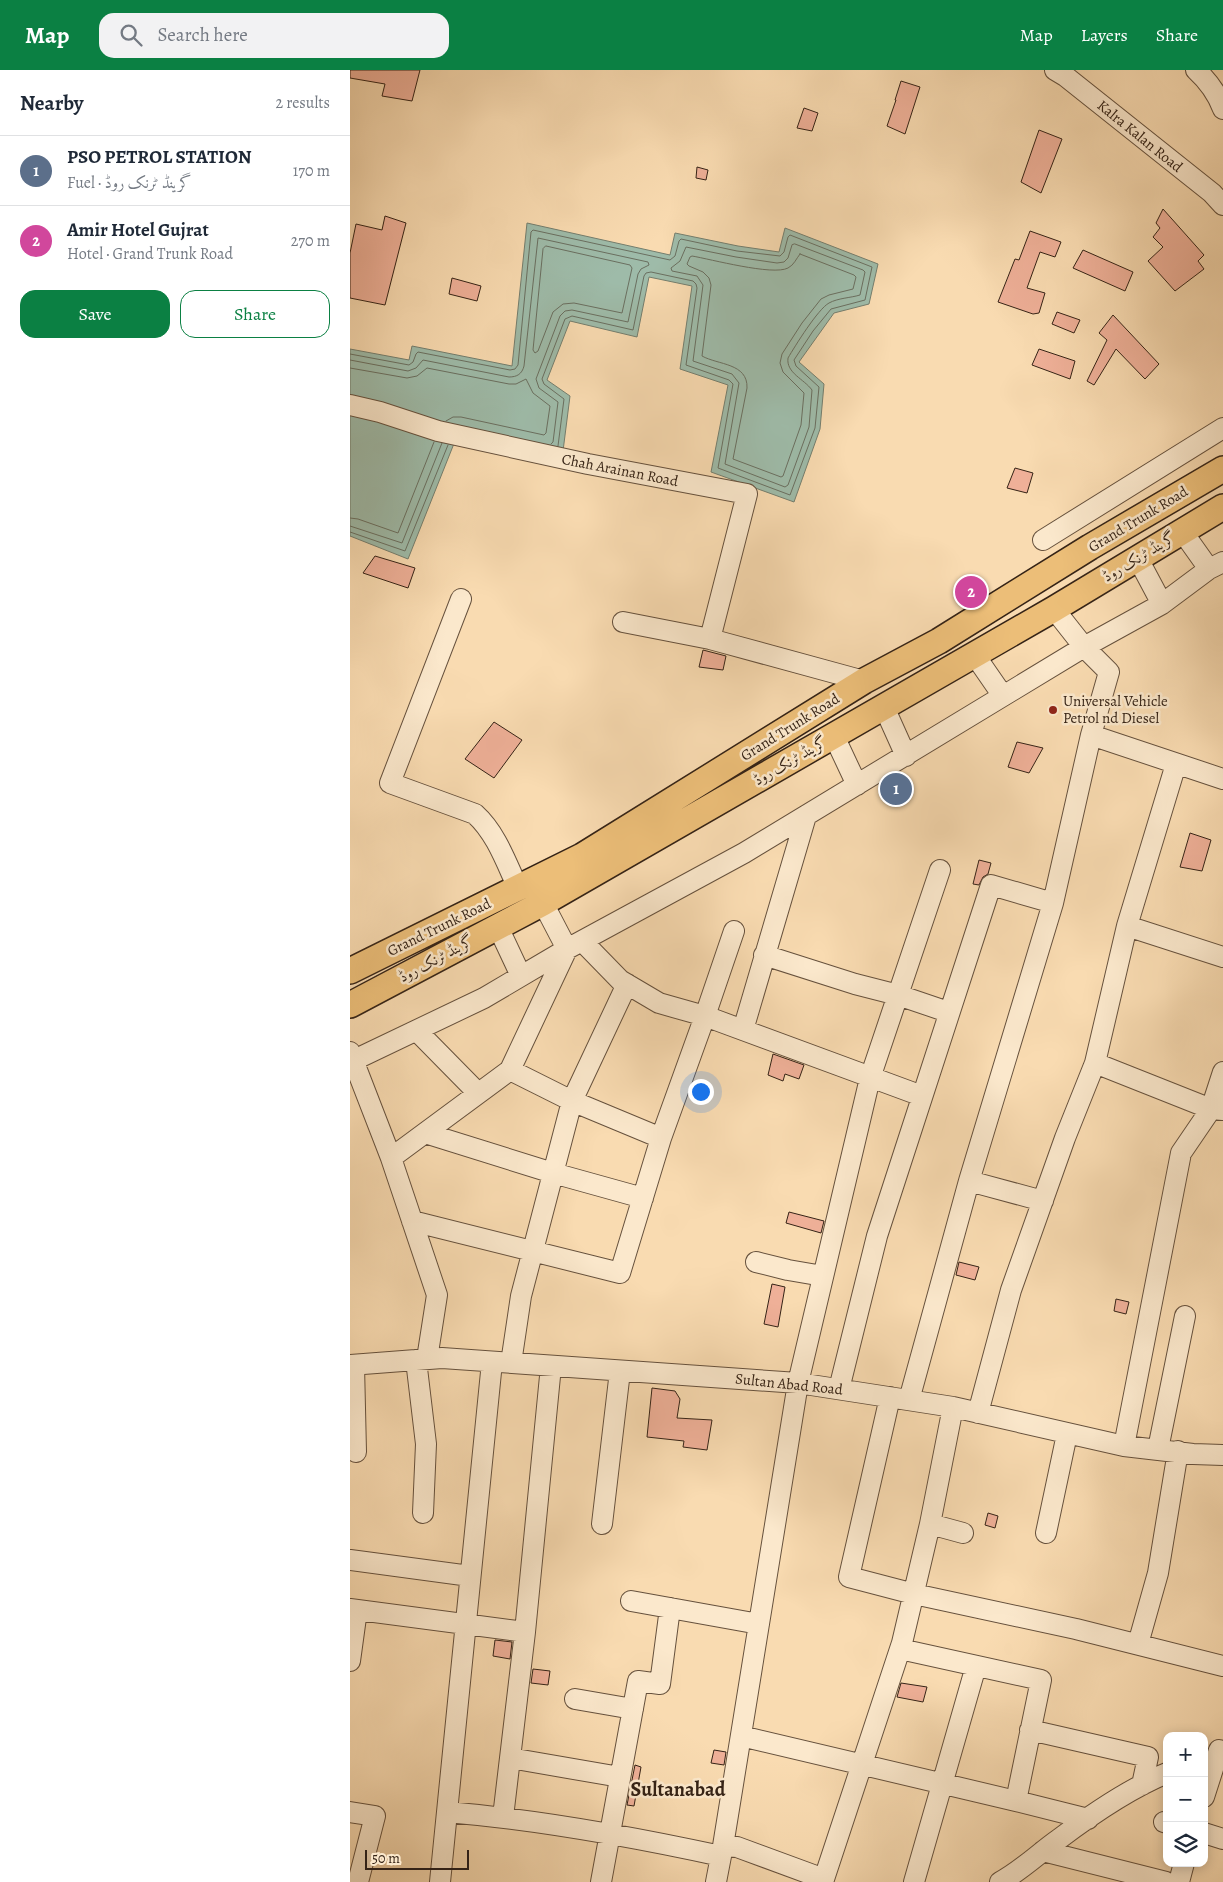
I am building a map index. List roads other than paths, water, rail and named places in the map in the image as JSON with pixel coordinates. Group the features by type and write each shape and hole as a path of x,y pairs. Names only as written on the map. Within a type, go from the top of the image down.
{"main road":[{"name":"Grand Trunk Road","path":"350,971 582,856 864,681 939,641 1090,547 1223,469"},
{"name":"گرینڈ ٹرنک روڈ","path":"350,1005 543,903 1054,609 1137,557 1223,507"},
{"path":"481,906 495,928"}],"street":[{"name":"Kalra Kalan Road","path":"1055,70 1066,76 1212,193 1223,205"},
{"path":"1196,70 1208,82 1223,108"},
{"name":"Chah Arainan Road","path":"350,405 447,433 588,464 747,494 710,639"},
{"path":"1043,540 1223,428"},
{"path":"1074,521 1090,547"},
{"path":"423,1513 426,1444 421,1360 437,1295 391,1158 351,1058 417,1031 484,998 575,945 744,853 1084,647 1162,604 1216,566 1182,531"},
{"path":"1137,557 1162,604"},
{"path":"461,599 390,782 475,814 485,823 492,834 518,888"},
{"path":"1054,609 1084,647 1109,672 1091,736 1053,903 900,1399 849,1577 914,1594 1076,1629 1223,1666"},
{"path":"623,622 710,639 864,681"},
{"path":"974,654 1003,696"},
{"path":"884,707 906,756"},
{"path":"834,736 857,785"},
{"path":"1091,736 1223,779"},
{"path":"978,1413 1011,1290 1065,1138 1095,1063 1127,926 1176,764"},
{"path":"743,1030 806,816"},
{"path":"716,1882 798,1383 870,1078 940,870"},
{"path":"839,1389 877,1236 990,885 1053,903"},
{"path":"543,903 575,945 620,980 659,1003 705,1016 922,1096"},
{"path":"1127,926 1223,957"},
{"path":"495,928 520,976"},
{"path":"412,1221 620,1273 661,1138 734,931"},
{"path":"391,1158 510,1070 575,945"},
{"path":"764,955 948,1012"},
{"path":"440,1882 470,1576 502,1362 572,1100 627,984"},
{"path":"417,1031 478,1093"},
{"path":"1095,1063 1217,1110"},
{"path":"510,1070 572,1100 661,1138"},
{"path":"1124,1446 1181,1153 1217,1110 1223,1072"},
{"path":"425,1133 553,1173 643,1198"},
{"path":"968,1181 1043,1201"},
{"path":"756,1262 823,1276"},
{"path":"1158,1449 1185,1316"},
{"name":"Sultan Abad Road","path":"352,1365 442,1358 798,1383 953,1407 1124,1446 1223,1455"},
{"path":"352,1365 356,1452"},
{"path":"502,1816 525,1632 551,1366"},
{"path":"602,1524 620,1370"},
{"path":"447,1812 502,1816 722,1851 738,1848 826,1881 900,1649 930,1524 953,1407"},
{"path":"1046,1533 1067,1434"},
{"path":"1138,1644 1158,1573 1178,1452"},
{"path":"930,1524 962,1534"},
{"path":"350,1560 470,1576"},
{"path":"631,1601 759,1624"},
{"path":"601,1882 638,1681 660,1684 670,1608"},
{"path":"350,1661 354,1609 525,1632"},
{"path":"900,1649 1040,1680 1016,1801"},
{"path":"914,1882 976,1666"},
{"path":"575,1699 633,1709"},
{"path":"1030,1730 1148,1756 1142,1785"},
{"path":"740,1736 1088,1819"},
{"path":"1208,1782 1216,1752"},
{"path":"510,1758 620,1777"},
{"path":"1000,1882 1010,1877 1088,1819 1142,1785 1163,1775"},
{"path":"350,1812 375,1816 358,1882"},
{"path":"1208,1834 1223,1839"},
{"path":"1043,1851 1166,1882"},
{"path":"1179,1882 1183,1867"}],"water":[{"path":"527,223 670,255 675,233 779,252 785,228 878,264 869,304 834,313 799,362 824,384 820,429 794,502 711,472 728,385 680,369 692,286 649,277 637,337 570,321 547,380 570,396 562,459 457,436 408,559 350,536 350,349 409,360 412,346 512,366"}],"place":[{"name":"Amir Hotel Gujrat","path":"971,592"},
{"name":"Universal Vehicle Petrol nd Diesel","path":"1053,710"},
{"name":"PSO PETROL STATION","path":"896,789"}],"district":[{"name":"Sultanabad","path":"678,1789"}]}
